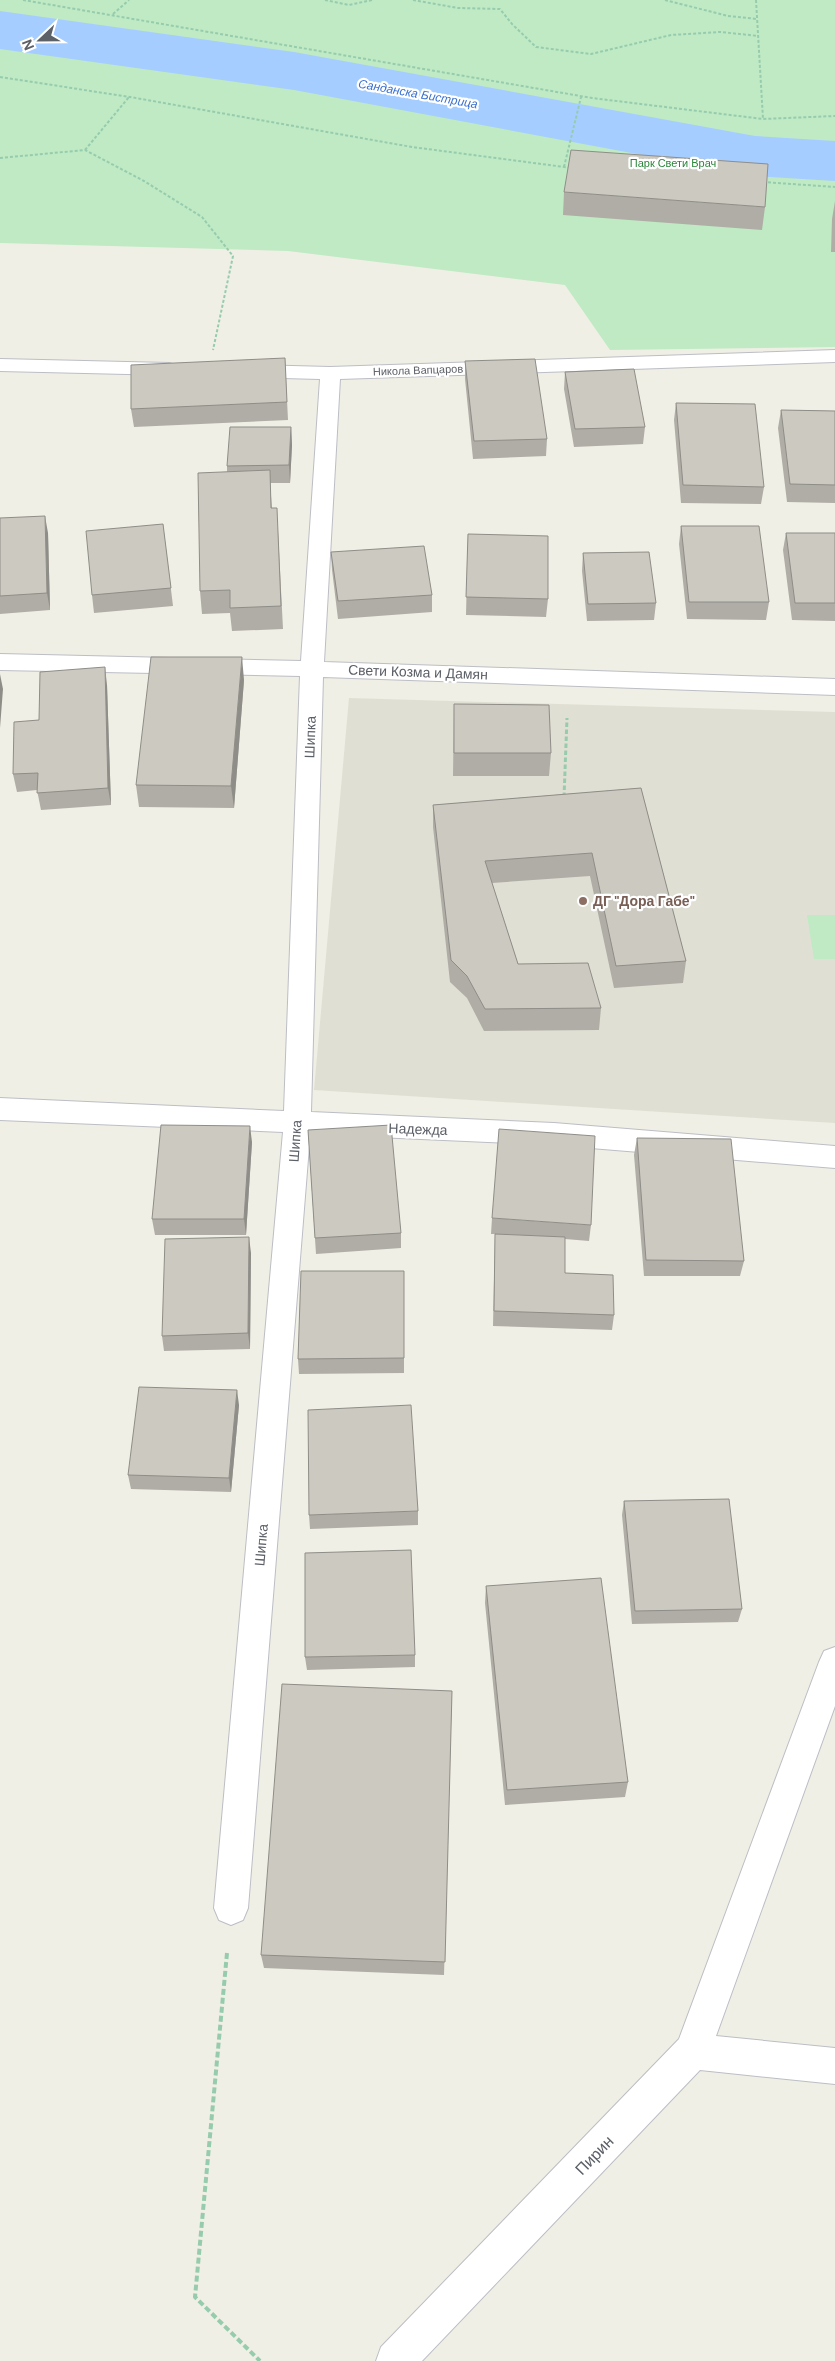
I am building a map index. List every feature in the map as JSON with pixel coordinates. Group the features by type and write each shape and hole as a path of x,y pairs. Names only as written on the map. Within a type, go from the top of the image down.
{"street":[{"name":"Никола Вапцаров","path":"208,370 330,373 835,356"},
{"path":"0,365 188,370"},
{"name":"Шипка","path":"231,1908 297,1124 312,669 330,373"},
{"name":"Свети Козма и Дамян","path":"0,662 312,669 835,687"},
{"name":"Надежда","path":"0,1109 297,1124 554,1134 835,1158"},
{"path":"835,1662 693,2051 835,2066"},
{"name":"Пирин","path":"395,2361 693,2051"}],"path":[{"path":"23,0 114,14 581,97 763,119 835,116"},
{"path":"114,14 129,0"},
{"path":"325,0 349,5 372,0"},
{"path":"413,0 458,8 500,9 506,19 524,33 536,47 591,54 671,35 720,32 758,36"},
{"path":"665,0 728,16 758,19"},
{"path":"756,0 763,119"},
{"path":"0,77 130,96 412,147 574,168"},
{"path":"85,150 130,96"},
{"path":"564,167 581,97"},
{"path":"0,158 85,150 144,181 202,218 233,256 208,370"},
{"path":"758,181 835,187"},
{"path":"564,798 569,678"},
{"path":"231,1908 195,2298 260,2361"}],"shaded area":[{"name":"ДГ \"Дора Габе\"","path":"349,698 835,712 835,1123 314,1090"}],"green space":[{"name":"Парк Свети Врач","path":"0,0 835,0 835,347 610,350 565,285 288,251 0,243"},
{"path":"807,915 835,915 835,959 814,959"}],"building":[{"path":"571,150 768,164 765,207 564,192"},
{"path":"285,358 287,402 131,409 131,365"},
{"path":"535,359 547,439 474,441 465,361"},
{"path":"634,369 645,427 575,429 565,372"},
{"path":"676,403 755,404 764,487 683,485"},
{"path":"781,410 835,411 835,485 790,484"},
{"path":"230,427 291,427 289,465 227,466"},
{"path":"270,470 271,508 277,508 281,606 230,608 230,590 200,591 198,473"},
{"path":"45,516 47,593 0,596 0,518"},
{"path":"163,524 171,588 92,595 86,531"},
{"path":"681,526 759,526 769,602 689,602"},
{"path":"786,533 835,533 835,603 795,603"},
{"path":"468,534 548,536 548,599 466,597"},
{"path":"424,546 432,595 338,601 331,552"},
{"path":"649,552 656,603 588,604 583,553"},
{"path":"151,657 242,657 231,786 136,785"},
{"path":"105,667 108,788 37,793 38,773 13,774 14,722 39,720 40,672"},
{"path":"454,704 549,705 551,753 454,753"},
{"path":"641,788 686,961 616,966 592,853 485,861 518,964 588,963 601,1008 485,1009 467,976 451,960 433,805"},
{"path":"161,1125 250,1126 244,1219 152,1219"},
{"path":"391,1125 401,1233 315,1238 308,1130"},
{"path":"499,1129 595,1136 591,1225 492,1218"},
{"path":"637,1138 731,1139 744,1261 646,1260"},
{"path":"495,1234 565,1237 565,1273 613,1275 614,1315 494,1311"},
{"path":"249,1237 248,1333 162,1336 165,1239"},
{"path":"301,1271 404,1271 404,1358 298,1359"},
{"path":"139,1387 237,1390 229,1478 128,1475"},
{"path":"411,1405 418,1511 309,1515 308,1410"},
{"path":"729,1499 742,1609 635,1611 624,1501"},
{"path":"411,1550 415,1655 305,1657 305,1553"},
{"path":"601,1578 628,1782 507,1790 486,1586"},
{"path":"282,1684 452,1691 445,1962 261,1955"}],"waterway":[{"name":"Санданска Бистрица","path":"0,30 97,42 294,71 755,156 835,161"}],"place":[{"name":"ДГ \"Дора Габе\"","path":"583,901"}]}
